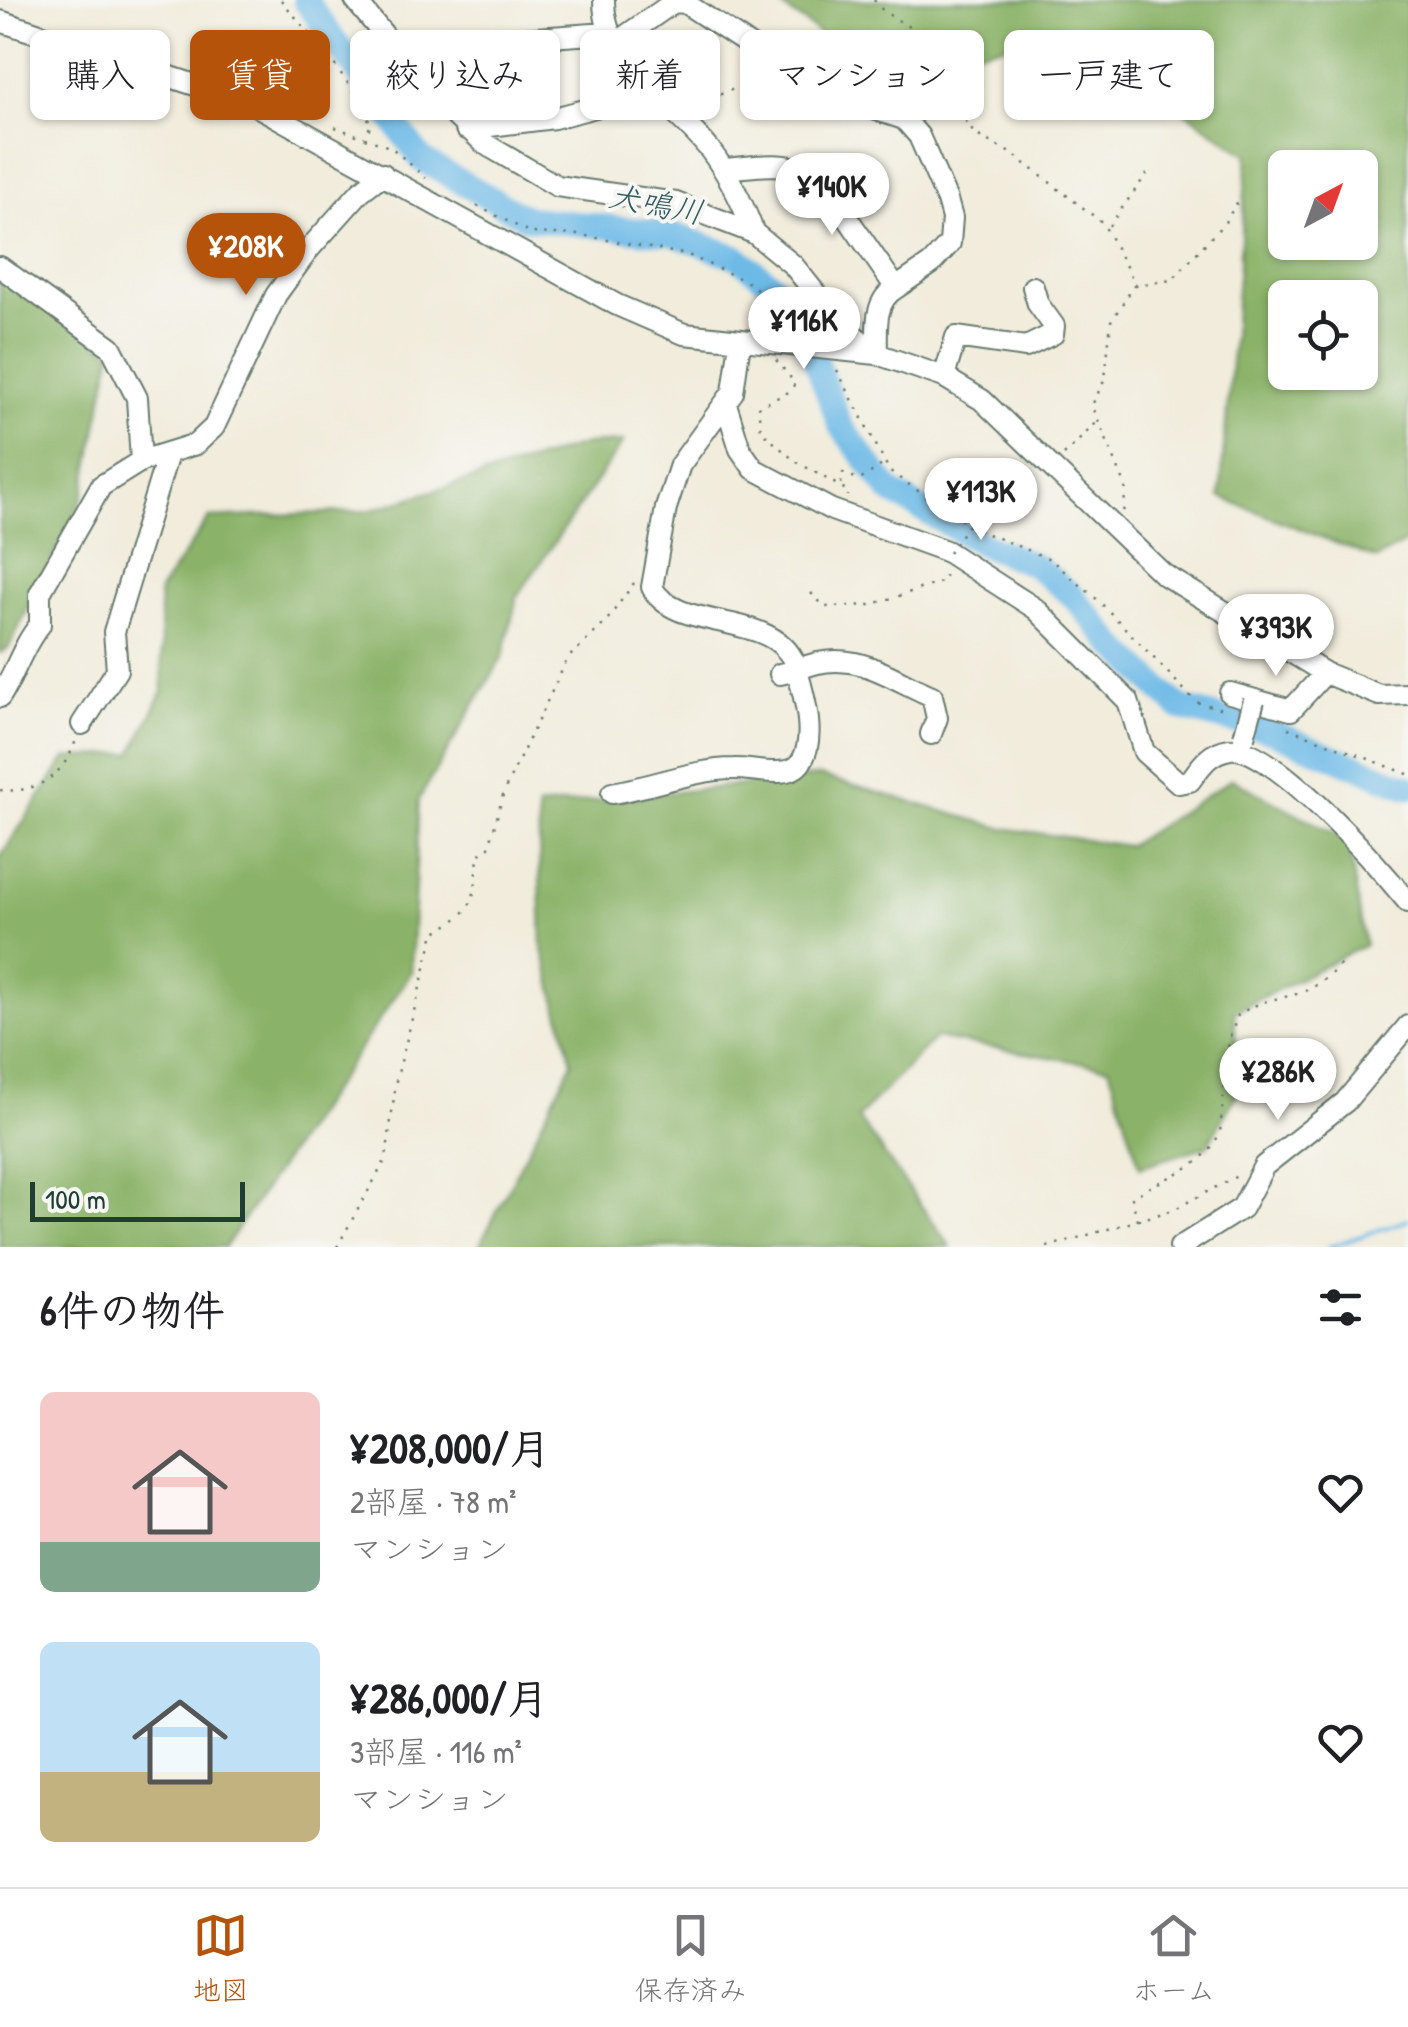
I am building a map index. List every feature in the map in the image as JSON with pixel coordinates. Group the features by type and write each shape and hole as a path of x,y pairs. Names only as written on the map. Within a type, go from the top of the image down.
{"street":[{"path":"355,0 379,30"},
{"path":"604,0 609,30"},
{"path":"626,30 674,2 685,2 740,36"},
{"path":"0,21 253,104 631,312 684,334 740,342 778,334 837,360 878,354"},
{"path":"466,129 580,111"},
{"path":"458,120 522,168 557,186 676,203 754,234 793,265 840,324 878,354 944,377 982,400 1163,574 1325,673 1380,695 1408,694"},
{"path":"681,120 724,169 754,234"},
{"path":"878,354 880,308 887,293 931,264 950,243 952,218 947,200 919,136 905,120"},
{"path":"724,169 791,164 809,170 836,200 896,288"},
{"path":"0,698 22,663 27,639 40,625 40,593 101,486 141,461 196,444 214,427 276,295 310,248 361,191 383,174"},
{"path":"0,267 111,348 137,398 141,461"},
{"path":"944,377 956,338 1026,347 1053,334 1054,326 1038,304 1032,287"},
{"path":"612,794 730,768 784,771 803,760 808,726 789,672 794,660 762,634 735,621 700,617 656,596 652,587 666,508 680,466 732,392 740,342"},
{"path":"726,404 746,463 822,506 894,536 949,552 1019,595 1084,654 1128,701 1144,752 1179,783 1190,781 1209,756 1244,737 1254,700"},
{"path":"82,724 106,694 117,670 114,632 167,456"},
{"path":"789,672 811,664 878,666 932,696 936,718 931,734"},
{"path":"1229,702 1254,700 1291,710 1325,673"},
{"path":"1244,737 1281,764 1282,773"},
{"path":"1223,751 1244,749 1282,773 1360,848 1408,902"},
{"path":"1180,1247 1242,1208 1264,1166 1345,1102 1408,1026"}],"path":[{"path":"281,0 362,102 371,125 363,138"},
{"path":"874,0 933,46 976,134 1014,154 1108,228 1134,286"},
{"path":"316,138 336,126 392,148 435,186"},
{"path":"1108,228 1147,174"},
{"path":"1113,530 1126,510 1127,496 1092,405 1105,379 1111,321 1134,286 1145,280 1172,280 1225,222 1240,198"},
{"path":"467,202 531,234 581,234 662,248 719,267 765,295 778,334 774,359 795,383 791,390 758,408 760,431 795,461 848,490 849,514"},
{"path":"837,360 883,464 906,486 975,529 1050,559 1100,601 1196,702 1229,702"},
{"path":"1052,469 1097,422"},
{"path":"842,488 843,473 860,480 883,464"},
{"path":"811,593 824,607 870,606 945,581 949,552 980,508"},
{"path":"338,1247 386,1159 396,1081 434,932 461,919 469,909 475,896 478,856 490,847 504,791 528,746 534,722 568,658 632,590 636,576"},
{"path":"0,790 31,790 67,766 82,724"},
{"path":"1288,728 1408,774"},
{"path":"1137,1220 1132,1198 1194,1165 1214,1145 1220,1132 1230,1039 1238,1015 1258,1005 1311,992 1346,958"},
{"path":"1047,1247 1173,1210 1228,1178 1248,1174 1257,1179"}],"green space":[{"path":"773,0 1408,0 1408,541 1376,559 1220,497 1248,155 1197,120 1214,120 1214,30 1004,30 1004,46 984,50 984,30 815,30"},
{"path":"10,281 112,352 83,497 9,647 0,653 0,283"},
{"path":"623,442 517,597 503,656 419,799 411,973 225,1247 0,1247 0,857 66,758 132,753 163,691 159,591 209,518 368,511 586,444"},
{"path":"820,776 1002,828 1128,846 1232,779 1348,841 1365,945 1234,1012 1239,1090 1207,1146 1140,1167 1109,1067 935,1038 858,1118 951,1247 479,1247 572,1062 542,946 538,807"}],"waterway":[{"name":"犬鳴川","path":"305,0 422,160 526,218 672,234 737,257 779,290 802,325 840,425 890,491 980,543 1034,565 1073,596 1114,645 1180,708 1268,730 1408,787"},
{"path":"1329,1247 1408,1220"}]}
